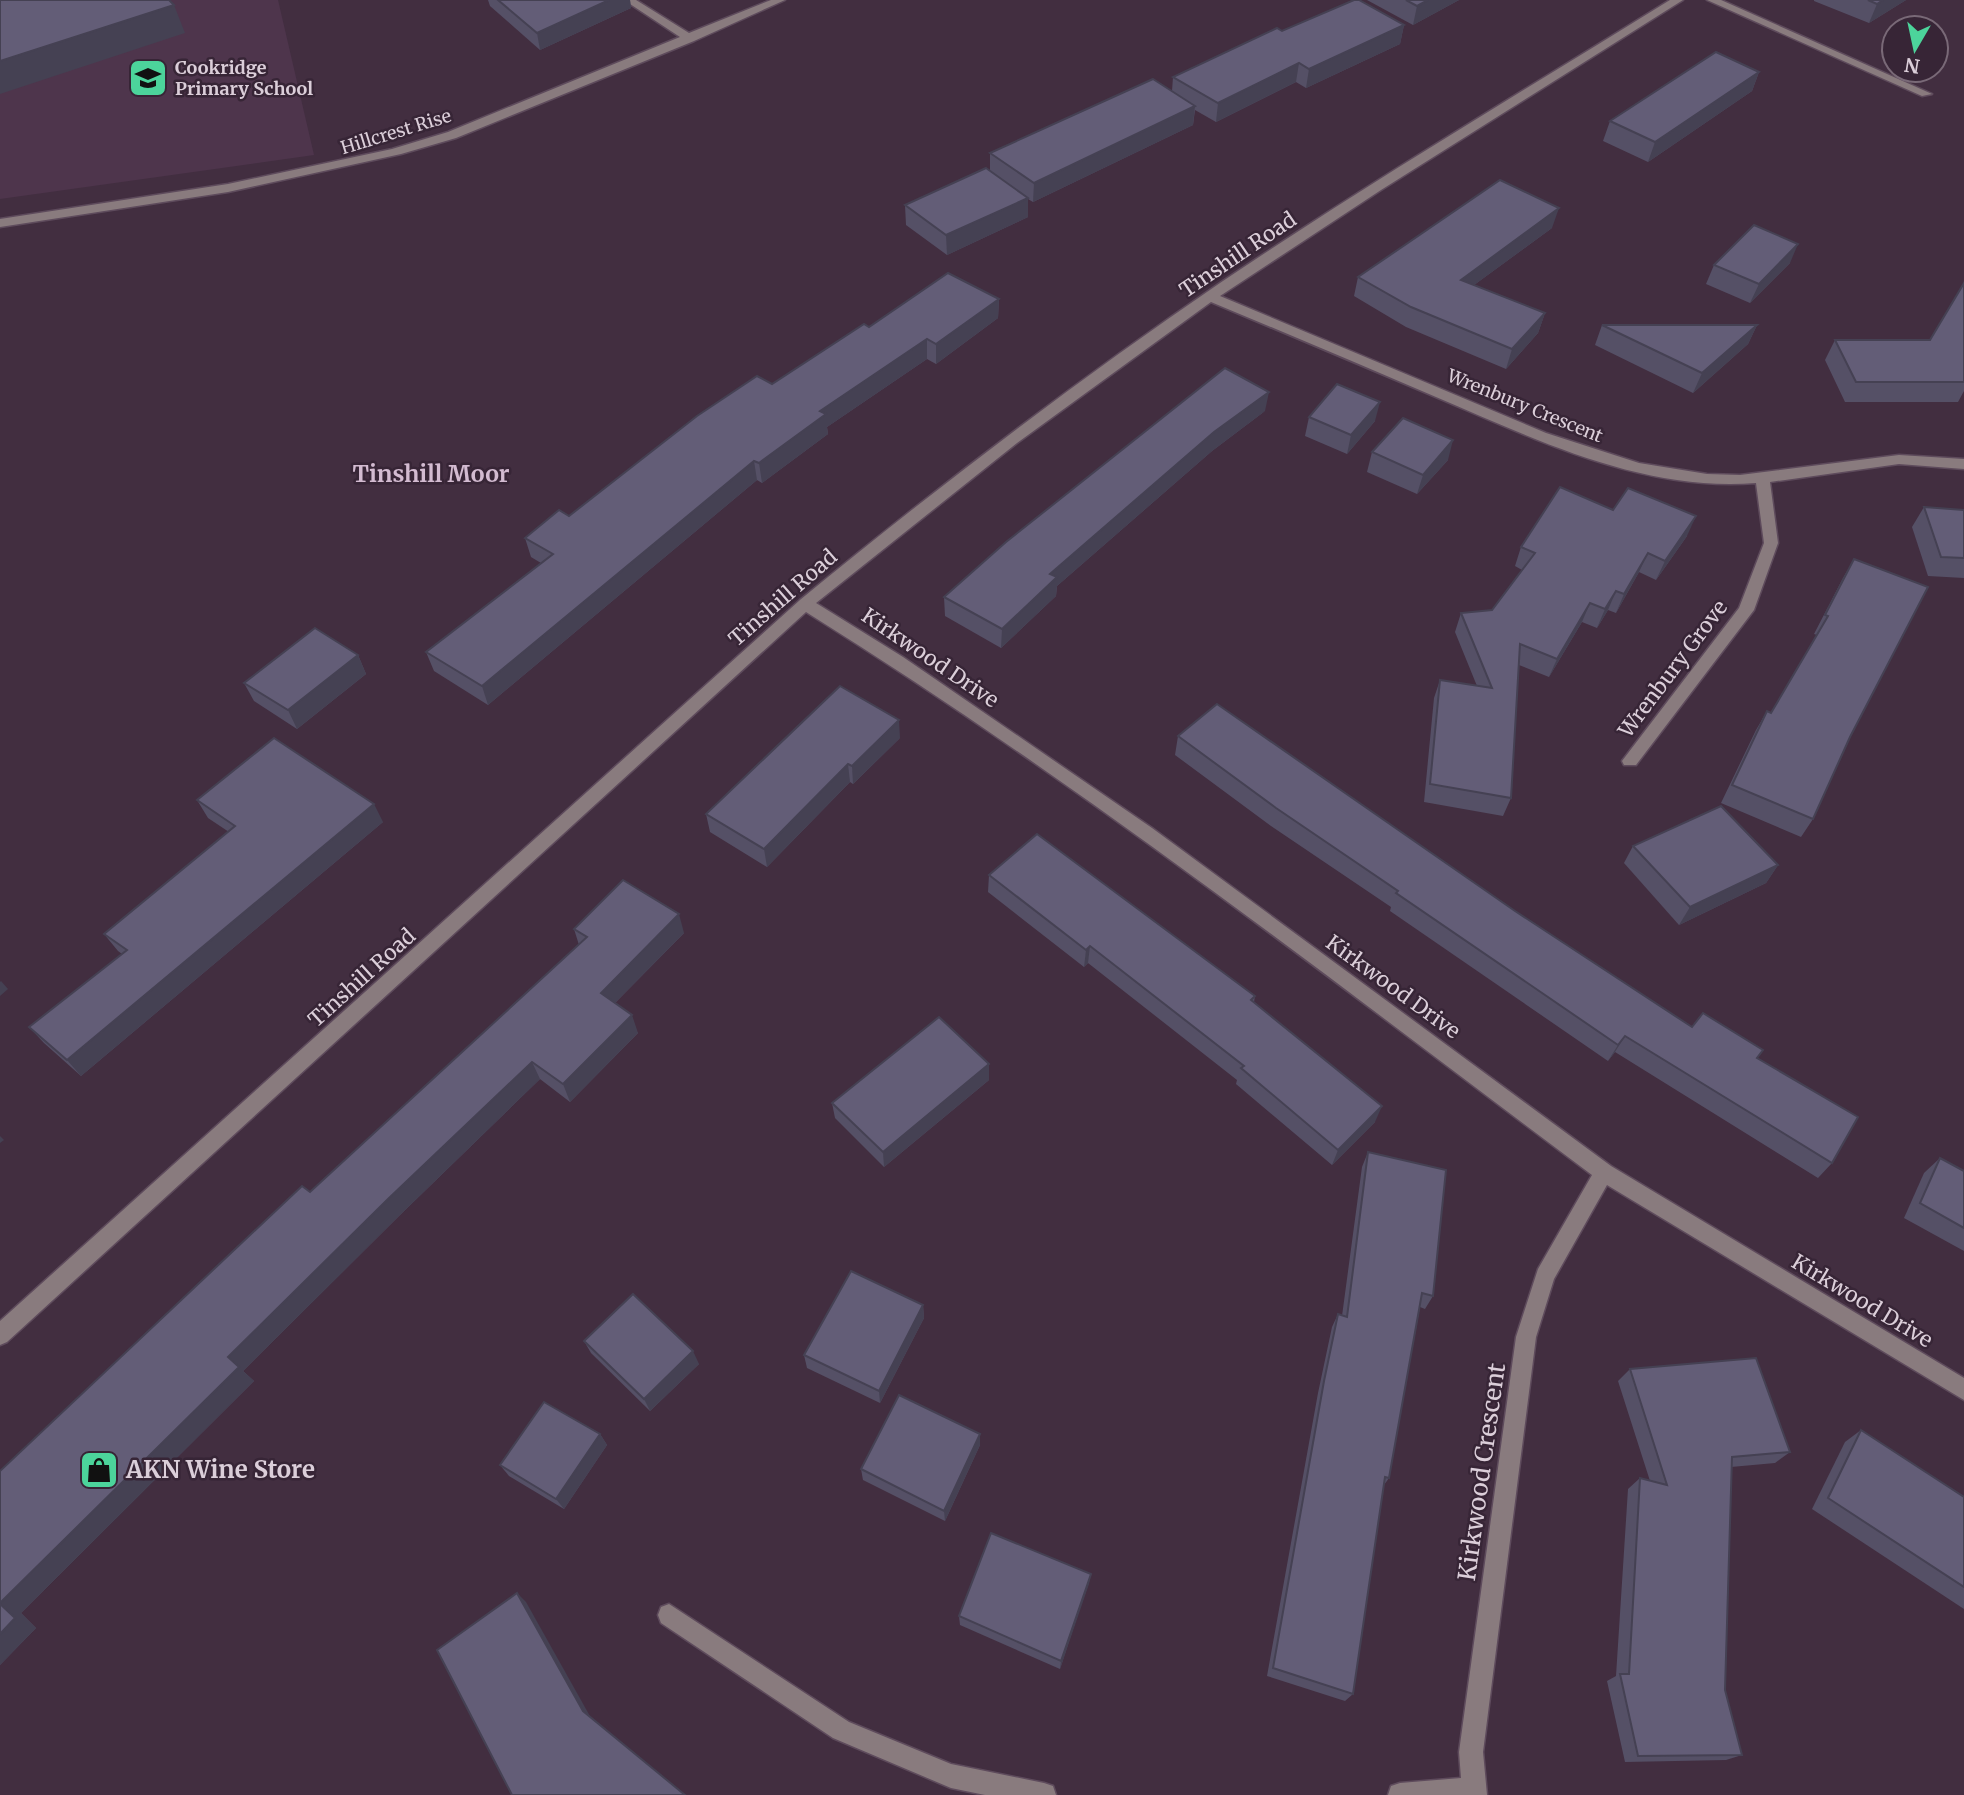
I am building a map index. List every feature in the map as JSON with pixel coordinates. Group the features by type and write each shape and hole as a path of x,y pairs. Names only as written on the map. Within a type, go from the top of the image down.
{"street":[{"path":"629,0 690,39"},
{"name":"Hillcrest Rise","path":"0,223 276,181 397,152 452,135 780,0"},
{"name":"Tinshill Road","path":"0,1335 805,604 891,532 1084,386 1212,297 1678,0"},
{"path":"1712,0 1926,94"},
{"name":"Wrenbury Crescent","path":"1212,297 1564,446 1642,468 1706,479 1763,480 1899,457 1939,459 1964,464"},
{"name":"Wrenbury Grove","path":"1630,761 1746,610 1771,543 1763,480"},
{"name":"Kirkwood Drive","path":"805,604 897,661 1146,833 1604,1172 1964,1390"},
{"name":"Kirkwood Crescent","path":"1474,1792 1471,1752 1526,1337 1545,1276 1604,1172"},
{"path":"668,1615 842,1730 951,1776 1044,1795"},
{"path":"1400,1795 1474,1792"}],"shaded area":[{"name":"Cookridge Primary School","path":"0,0 278,0 314,155 0,199"}],"building":[{"path":"0,0 169,0 174,5 0,61"},
{"path":"498,0 609,0 537,33"},
{"path":"1359,0 1404,25 1309,69 1299,63 1218,103 1173,77 1277,28 1282,31"},
{"path":"1406,0 1428,0 1417,6"},
{"path":"1716,52 1759,72 1655,142 1610,121"},
{"path":"1153,79 1195,106 1034,183 990,153"},
{"path":"986,168 1028,198 946,235 905,205"},
{"path":"1500,180 1559,208 1461,280 1545,313 1512,349 1411,307 1358,277"},
{"path":"1754,225 1798,244 1759,284 1714,265"},
{"path":"948,273 999,299 936,344 927,339 820,411 826,414 759,463 754,461 482,686 426,652 553,554 525,538 559,510 569,516 697,416 757,376 772,384 864,324 869,327"},
{"path":"1964,283 1964,382 1856,382 1835,340 1930,340"},
{"path":"1602,325 1757,325 1702,373"},
{"path":"1225,368 1269,392 1214,432 1050,574 1057,577 1002,629 944,597 1006,542"},
{"path":"1337,384 1380,402 1351,435 1309,417"},
{"path":"1403,418 1453,440 1423,475 1372,452"},
{"path":"1560,487 1613,510 1628,488 1696,516 1665,561 1648,553 1624,594 1616,591 1605,609 1590,603 1557,659 1520,644 1511,798 1430,784 1440,680 1492,688 1461,613 1492,610 1535,553 1521,547"},
{"path":"1924,507 1964,510 1964,558 1941,557"},
{"path":"1854,559 1928,587 1850,737 1813,819 1732,785 1767,711 1771,713 1828,616 1825,615"},
{"path":"315,628 358,655 288,710 244,683"},
{"path":"840,686 899,720 852,766 848,764 764,849 706,814"},
{"path":"1217,704 1515,911 1692,1027 1703,1013 1763,1050 1757,1058 1858,1117 1832,1163 1625,1036 1618,1045 1396,893 1398,891 1276,808 1178,736"},
{"path":"274,738 374,804 67,1060 29,1027 127,950 104,934 235,826 197,800"},
{"path":"1721,806 1778,865 1690,907 1633,846"},
{"path":"1037,834 1255,996 1251,1000 1382,1106 1338,1150 1241,1068 1244,1066 1090,946 1086,950 989,875"},
{"path":"623,880 679,914 601,993 632,1015 563,1084 532,1062 228,1357 239,1367 0,1603 0,1471 302,1186 310,1192 587,937 574,929"},
{"path":"939,1017 989,1064 883,1152 832,1103"},
{"path":"1368,1152 1446,1170 1433,1296 1422,1293 1389,1478 1385,1477 1353,1694 1273,1668 1338,1314 1347,1317"},
{"path":"1940,1158 1964,1171 1964,1228 1920,1203"},
{"path":"851,1271 923,1305 879,1391 804,1355"},
{"path":"633,1294 693,1351 644,1399 584,1341"},
{"path":"1756,1358 1790,1452 1732,1457 1725,1690 1742,1755 1638,1756 1620,1674 1629,1674 1640,1478 1667,1485 1630,1369"},
{"path":"899,1395 980,1434 944,1511 861,1469"},
{"path":"544,1402 600,1434 556,1499 500,1465"},
{"path":"1861,1430 1964,1497 1964,1587 1828,1498"},
{"path":"991,1533 1091,1574 1061,1661 959,1616"},
{"path":"517,1593 583,1711 685,1795 512,1795 437,1650"},
{"path":"0,1604 15,1618 0,1634"}],"place":[{"name":"Cookridge Primary School","path":"148,78"},
{"name":"AKN Wine Store","path":"99,1470"}],"district":[{"name":"Tinshill Moor","path":"431,474"}]}
